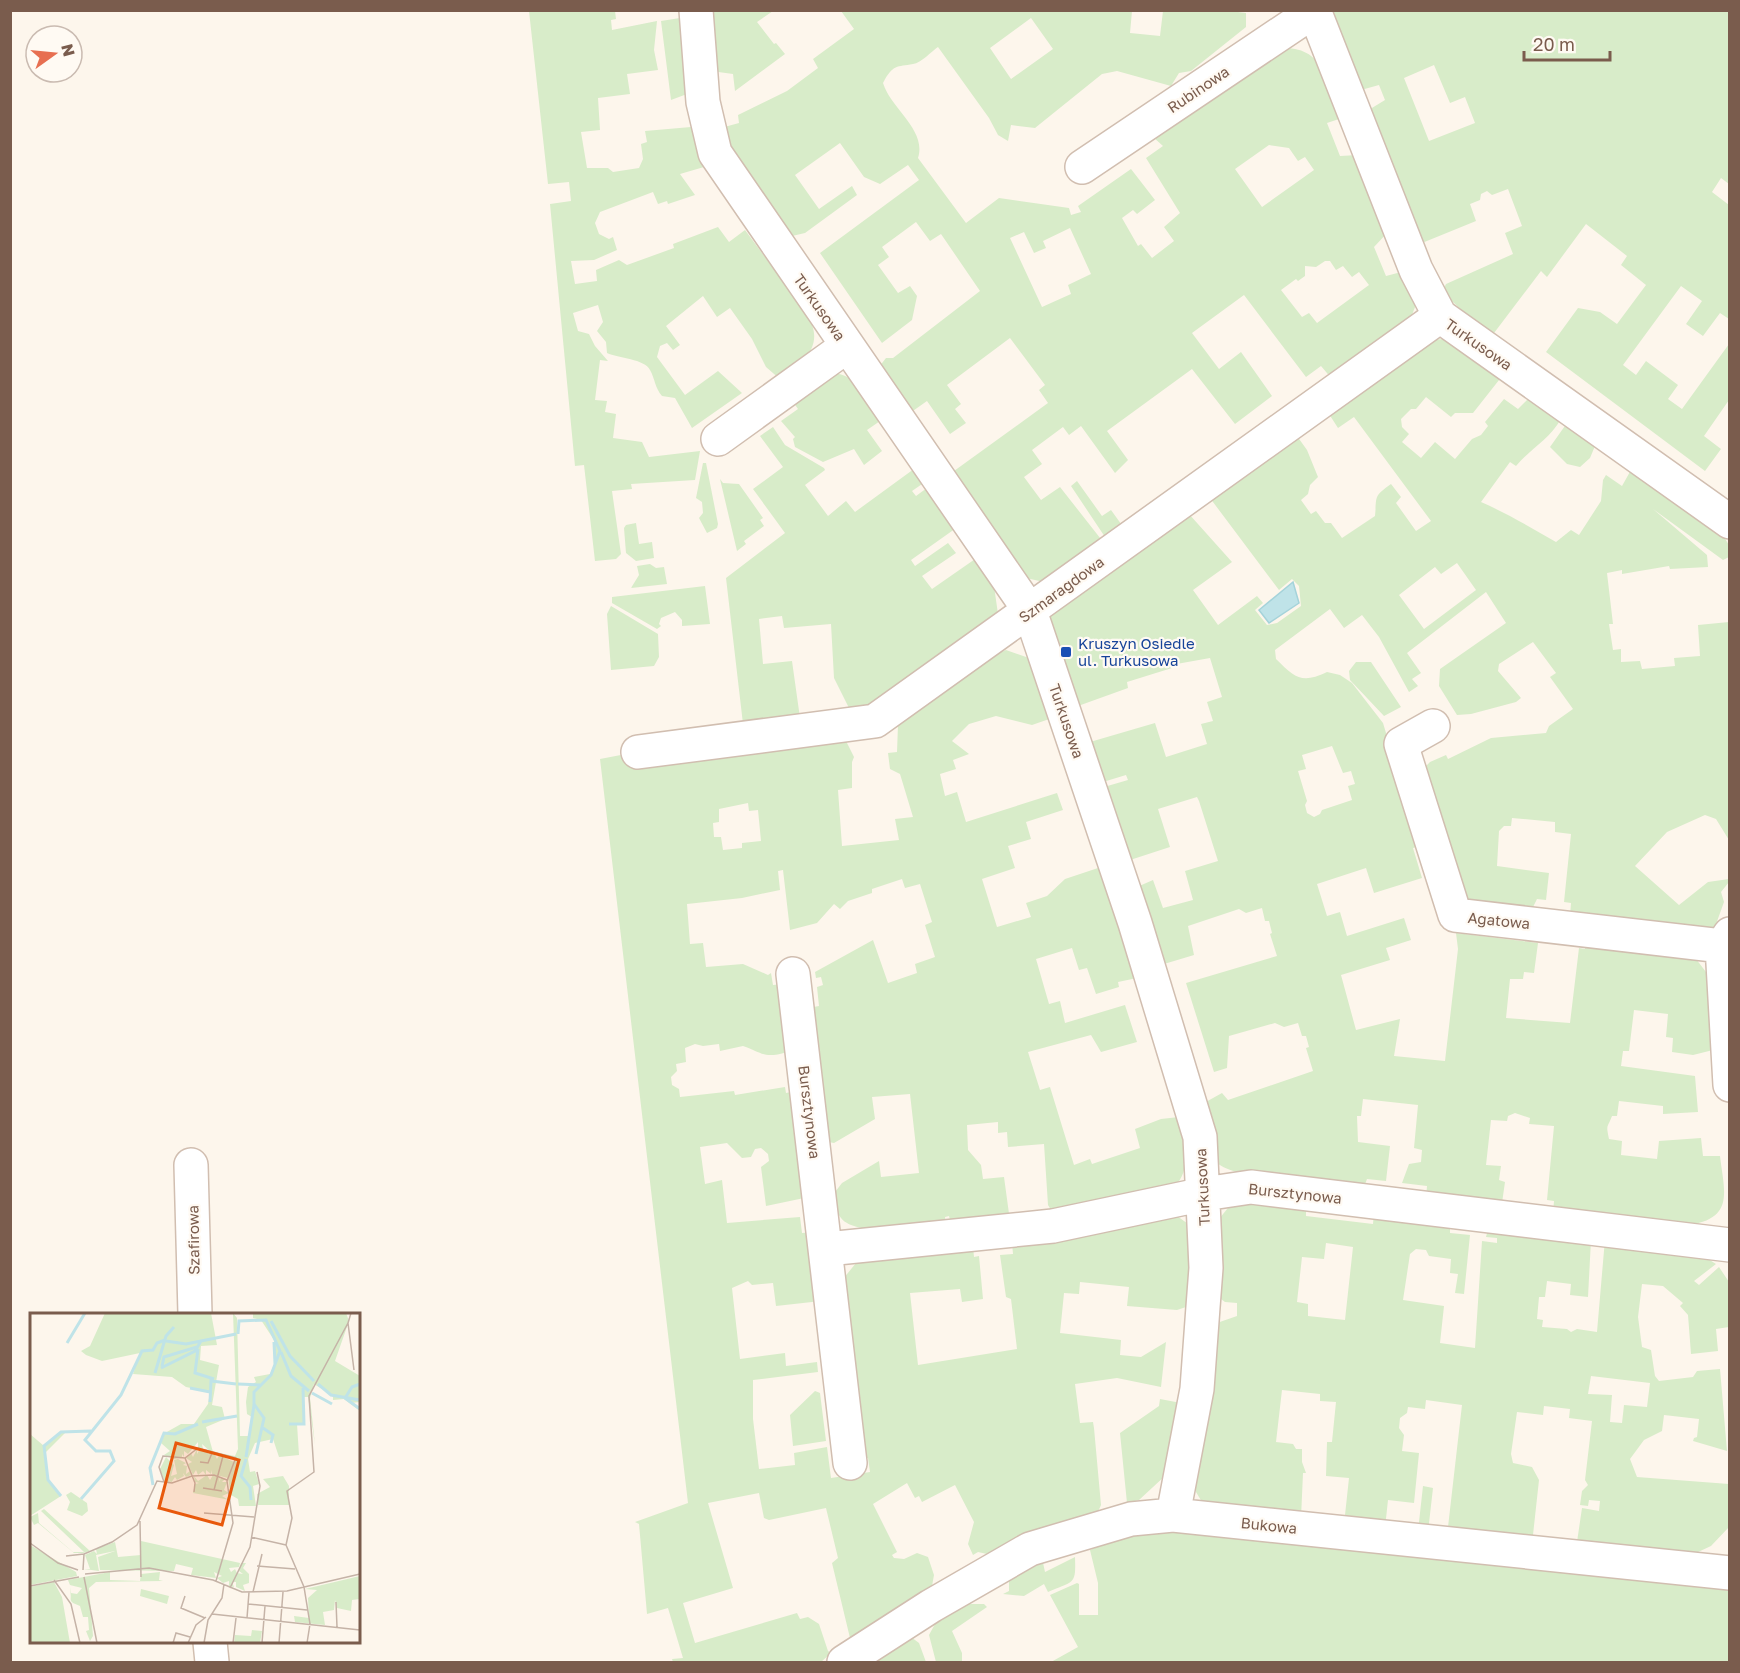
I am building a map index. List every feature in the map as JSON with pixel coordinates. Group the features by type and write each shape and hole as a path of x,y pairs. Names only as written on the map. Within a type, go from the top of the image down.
{"street":[{"name":"Turkusowa","path":"696,10 703,102 715,153 1030,611 1152,979 1200,1137 1204,1194 1206,1268 1197,1389 1173,1515"},
{"name":"Turkusowa","path":"1314,11 1416,270 1440,316 1730,522"},
{"name":"Rubinowa","path":"1082,167 1314,11"},
{"name":"Szmaragdowa","path":"638,752 875,721 1440,316"},
{"path":"718,439 847,346"},
{"name":"Agatowa","path":"1432,726 1401,744 1455,915 1726,940"},
{"path":"1726,940 1730,1085"},
{"name":"Bursztynowa","path":"793,974 827,1249 850,1463"},
{"name":"Szafirowa","path":"191,1165 195,1313"},
{"name":"Bursztynowa","path":"827,1249 1053,1226 1204,1194 1251,1187 1730,1245"},
{"name":"Bukowa","path":"844,1662 931,1606 1030,1550 1131,1519 1173,1515 1730,1573"},
{"path":"210,1643 212,1662"}],"green space":[{"path":"1221,10 1246,13 1246,27 1191,71 1179,73 1171,86 1117,71 1102,74 1035,128 1011,125 1008,141 998,135 989,118 938,47 916,63 893,69 883,83 887,93 913,129 919,148 918,158 966,223 999,198 1069,208 1071,215 1081,212 1078,206 1131,169 1155,200 1137,214 1133,210 1122,218 1138,246 1141,244 1152,258 1174,241 1164,227 1180,213 1146,158 1163,146 1153,137 1283,48 1297,49 1317,61 1329,81 1342,118 1327,123 1340,156 1358,155 1388,232 1374,247 1386,276 1405,271 1417,302 1410,320 1332,379 1321,366 1306,377 1244,295 1192,333 1219,369 1241,352 1272,396 1235,424 1192,369 1107,431 1128,460 1115,473 1081,426 1069,435 1063,427 1032,450 1042,464 1024,477 1041,500 1060,487 1104,543 1044,582 1026,578 954,471 1048,403 1039,390 1045,385 1010,338 947,385 961,404 955,409 966,423 950,434 927,401 910,413 879,367 886,358 893,358 980,291 941,234 930,241 916,222 882,247 889,257 878,265 898,293 910,286 917,296 912,320 882,343 820,253 919,180 908,165 880,184 864,177 840,143 795,175 819,209 852,186 857,195 805,233 792,236 717,129 739,123 738,115 787,91 818,68 813,59 854,29 841,11 1132,11 1130,33 1160,36 1163,11","holes":["1031,18 1053,49 1011,79 990,48","1269,145 1289,148 1298,161 1305,157 1314,170 1262,207 1235,169","1070,228 1091,274 1068,285 1071,294 1042,307 1010,238 1024,232 1034,253 1046,248 1043,241","1325,261 1330,261 1336,270 1343,266 1352,277 1359,272 1369,285 1317,323 1309,313 1302,317 1281,290 1296,279 1298,281 1305,276 1305,266 1316,267"]},
{"path":"529,11 615,11 616,19 611,20 612,30 657,21 654,50 658,70 627,74 630,94 598,98 600,130 581,132 587,168 608,168 613,172 639,168 643,159 641,144 647,142 645,131 691,127 704,167 680,174 695,195 668,204 667,201 658,204 653,192 600,212 595,223 599,234 609,239 613,237 617,250 594,260 571,261 575,284 597,281 596,270 619,260 627,265 674,248 673,244 718,227 729,242 745,230 807,314 814,335 810,352 781,380 766,367 752,339 730,308 717,317 703,296 666,326 680,345 673,350 667,343 660,346 657,357 685,395 718,371 742,393 692,428 675,398 662,396 647,366 607,353 606,342 597,331 603,322 598,305 573,313 578,331 589,334 595,346 608,361 600,360 595,400 607,401 605,412 616,414 613,438 642,442 649,457 700,451 695,480 631,484 632,489 612,491 621,554 616,559 595,561 584,465 575,466 550,204 571,201 569,182 548,184"},
{"path":"705,11 773,11 757,22 785,54 735,91 733,74 711,71"},
{"path":"1331,11 1729,11 1729,184 1721,178 1712,192 1729,205 1729,319 1720,313 1703,336 1686,324 1702,301 1681,286 1623,365 1636,375 1646,361 1678,385 1668,399 1682,409 1729,344 1729,400 1704,436 1721,449 1705,471 1546,352 1578,308 1600,312 1617,324 1646,285 1621,265 1627,256 1586,224 1547,277 1541,271 1491,337 1442,292 1446,284 1513,254 1505,233 1522,226 1508,189 1492,195 1487,191 1481,194 1480,200 1470,204 1476,221 1422,243 1367,111 1385,100 1379,85 1361,90","holes":["1434,65 1450,103 1465,97 1475,123 1429,141 1404,78"]},
{"path":"680,18 687,94 671,100 661,21"},
{"path":"1431,340 1456,341 1503,375 1473,413 1455,413 1451,417 1426,397 1416,409 1411,409 1401,419 1402,427 1409,434 1402,442 1421,458 1435,442 1455,459 1472,439 1481,435 1488,426 1485,422 1504,399 1518,409 1530,397 1561,419 1551,433 1516,466 1510,462 1481,502 1556,542 1571,530 1579,535 1601,501 1603,480 1606,475 1622,486 1631,470 1720,531 1729,545 1729,557 1723,560 1653,509 1707,555 1708,567 1670,569 1669,566 1622,574 1622,570 1607,573 1613,624 1609,624 1613,650 1621,649 1621,662 1640,661 1642,669 1675,666 1674,658 1700,656 1698,625 1729,622 1729,840 1716,819 1705,815 1667,832 1635,866 1679,905 1708,882 1729,879 1729,882 1721,892 1724,902 1715,927 1705,931 1570,916 1571,903 1564,902 1571,834 1555,832 1555,822 1512,818 1511,826 1504,826 1499,831 1497,866 1549,873 1546,900 1537,899 1531,911 1489,906 1463,899 1424,768 1430,762 1446,755 1448,759 1491,738 1546,733 1549,726 1573,709 1550,677 1556,673 1533,642 1499,664 1498,671 1521,698 1516,702 1471,714 1457,715 1439,686 1440,669 1506,623 1486,592 1407,653 1421,673 1412,679 1418,686 1409,692 1379,637 1362,615 1344,628 1330,609 1275,650 1276,659 1288,671 1299,677 1311,678 1327,672 1340,675 1352,683 1383,723 1420,846 1413,848 1422,878 1374,893 1366,868 1317,884 1327,916 1340,912 1347,936 1404,918 1411,940 1386,948 1390,960 1341,975 1356,1030 1400,1019 1394,1056 1445,1061 1458,949 1456,933 1538,943 1534,973 1524,972 1523,979 1510,979 1506,1018 1570,1023 1579,948 1585,949 1585,938 1696,959 1706,972 1708,980 1713,1050 1693,1055 1672,1052 1673,1038 1666,1037 1668,1014 1634,1010 1629,1051 1623,1051 1621,1066 1695,1076 1698,1112 1663,1114 1663,1106 1619,1101 1617,1116 1612,1116 1607,1129 1609,1139 1622,1141 1621,1155 1657,1159 1659,1141 1701,1138 1703,1156 1720,1156 1723,1201 1714,1216 1704,1221 1689,1225 1553,1213 1554,1201 1547,1200 1554,1126 1529,1124 1530,1118 1515,1113 1508,1116 1507,1121 1491,1120 1486,1165 1501,1166 1499,1180 1505,1182 1502,1203 1426,1198 1427,1186 1402,1183 1409,1164 1421,1162 1422,1150 1414,1148 1418,1105 1363,1099 1361,1116 1357,1116 1358,1142 1390,1146 1386,1181 1367,1179 1364,1187 1285,1181 1242,1174 1215,1161 1204,1103 1222,1093 1228,1100 1313,1071 1306,1048 1309,1047 1306,1036 1302,1036 1298,1023 1284,1027 1275,1023 1229,1036 1227,1068 1214,1072 1186,983 1277,956 1270,934 1272,933 1269,921 1265,921 1262,908 1246,913 1239,909 1188,926 1194,955 1164,964 1137,887 1153,880 1163,908 1193,900 1185,871 1218,861 1199,801 1197,797 1158,809 1170,847 1127,861 1104,787 1128,780 1126,775 1103,782 1090,742 1155,723 1166,757 1207,744 1201,724 1213,721 1207,702 1222,697 1210,658 1171,665 1172,668 1127,682 1128,688 1078,706 1046,625 1049,614 1189,514 1232,562 1193,590 1218,625 1257,596 1263,603 1255,610 1267,625 1277,623 1301,606 1299,586 1292,579 1279,590 1210,498 1297,436 1307,450 1318,477 1310,485 1308,494 1301,500 1311,514 1316,511 1325,523 1331,523 1342,538 1375,516 1377,497 1391,484 1401,497 1396,503 1416,531 1431,521 1354,417 1338,428 1329,414","holes":["1457,563 1476,590 1424,629 1399,595 1435,567 1441,574","1332,746 1343,773 1351,771 1355,784 1348,786 1352,800 1322,810 1314,817 1307,813 1305,805 1307,801 1298,771 1306,769 1302,755"]},
{"path":"832,373 841,374 856,383 868,396 883,419 867,430 882,451 864,465 854,449 823,462 795,447 793,439 795,437 781,421 798,409 791,399"},
{"path":"1567,423 1595,446 1590,458 1580,467 1567,464 1550,447"},
{"path":"773,427 785,445 824,468 825,470 805,485 828,516 846,501 855,512 918,466 928,480 912,491 916,496 931,485 959,526 911,560 915,566 948,543 956,553 922,576 932,589 978,557 993,579 998,614 888,701 851,712 834,678 831,624 784,628 782,616 759,619 763,664 792,661 800,718 743,724 726,578 785,533 753,489 783,467 760,436"},
{"path":"703,463 706,463 718,524 717,528 707,533 699,518 703,513 702,502 696,498"},
{"path":"720,479 723,483 739,484 763,518 760,520 764,526 744,541 746,544 737,551"},
{"path":"1077,481 1102,516 1111,510 1124,528 1107,540 1071,486"},
{"path":"636,523 639,544 652,542 654,558 636,561 626,553 624,528 626,525"},
{"path":"650,564 656,568 664,567 667,584 631,588 639,575 637,566"},
{"path":"705,586 710,624 682,626 682,620 675,612 661,618 659,624 661,626 657,629 612,603 612,597"},
{"path":"611,606 658,634 659,657 654,666 611,670 607,614"},
{"path":"1006,650 1029,658 1055,717 1032,725 996,716 969,724 952,741 969,754 953,760 956,769 940,774 945,796 957,792 966,822 1057,793 1063,810 1026,822 1031,839 1008,846 1015,868 982,879 997,927 1031,917 1026,903 1047,896 1065,879 1101,867 1137,978 1118,982 1119,987 1096,994 1087,968 1079,970 1072,948 1036,959 1049,1004 1060,1001 1065,1023 1125,1005 1137,1042 1101,1052 1091,1035 1028,1052 1040,1090 1050,1087 1074,1165 1090,1159 1092,1164 1140,1148 1135,1129 1161,1119 1179,1117 1186,1154 1184,1172 1174,1187 1054,1215 1048,1205 1044,1144 1008,1147 1007,1132 998,1133 998,1122 967,1125 968,1150 981,1165 983,1179 1004,1177 1010,1221 952,1228 949,1216 945,1217 946,1228 906,1230 874,1230 849,1224 839,1216 832,1196 842,1183 879,1161 881,1177 919,1173 910,1094 872,1097 875,1119 834,1143 823,1141 808,1008 819,1006 817,987 823,985 821,977 816,978 815,972 873,940 888,983 917,973 915,964 935,957 925,925 932,922 920,884 905,888 902,879 872,889 872,893 848,901 840,909 834,904 817,923 790,930 783,870 778,871 780,890 742,898 687,904 690,944 703,943 706,967 743,964 768,975 771,973 773,985 784,984 787,1052 768,1055 743,1046 720,1051 719,1044 703,1046 695,1044 685,1048 686,1062 676,1064 677,1071 671,1077 672,1085 679,1089 680,1097 734,1091 735,1095 785,1087 786,1093 796,1091 809,1197 766,1206 761,1167 769,1161 768,1154 761,1148 755,1149 751,1157 742,1158 727,1143 700,1147 705,1184 722,1180 727,1223 800,1217 802,1233 813,1232 821,1301 776,1306 773,1283 752,1285 748,1281 732,1288 740,1359 785,1353 786,1366 817,1362 818,1372 753,1380 753,1419 759,1469 795,1465 794,1453 827,1447 831,1478 870,1472 868,1458 860,1459 843,1279 856,1263 973,1247 974,1257 979,1256 983,1299 962,1302 960,1289 910,1293 918,1365 1017,1349 1011,1299 1006,1297 1000,1255 1013,1254 1012,1243 1177,1216 1191,1226 1192,1305 1177,1310 1127,1306 1129,1287 1080,1282 1079,1294 1064,1293 1060,1333 1121,1340 1120,1355 1141,1357 1166,1342 1161,1387 1117,1378 1075,1384 1080,1423 1093,1422 1101,1505 1097,1514 989,1559 987,1554 978,1552 973,1555 968,1544 974,1522 955,1485 922,1502 919,1496 915,1498 907,1483 873,1504 897,1552 892,1555 894,1558 904,1559 917,1553 928,1557 934,1575 932,1586 855,1639 850,1638 832,1563 838,1558 826,1508 769,1520 764,1518 759,1493 708,1503 733,1588 683,1603 695,1643 797,1613 800,1619 808,1617 819,1624 828,1651 831,1653 821,1662 673,1662 672,1659 683,1658 668,1608 647,1614 639,1524 635,1522 688,1503 600,759 626,754 845,739 854,757 852,788 838,790 842,846 899,840 895,819 913,817 900,774 890,769 888,753 897,752 898,725","holes":["748,803 749,811 758,810 761,841 742,843 742,848 723,850 721,837 714,837 713,823 719,822 719,809"]},
{"path":"1356,662 1371,662 1401,707 1384,716 1350,680 1349,671"},
{"path":"1232,1203 1306,1203 1306,1216 1373,1224 1374,1211 1450,1223 1450,1233 1470,1235 1464,1294 1455,1293 1458,1274 1450,1273 1451,1259 1429,1256 1426,1250 1416,1249 1410,1254 1403,1300 1444,1306 1440,1343 1475,1348 1482,1241 1497,1243 1497,1238 1486,1237 1489,1225 1591,1240 1588,1297 1570,1295 1571,1284 1547,1281 1545,1297 1539,1297 1537,1319 1543,1320 1542,1327 1567,1329 1571,1332 1577,1329 1597,1332 1605,1239 1708,1259 1716,1264 1694,1281 1699,1285 1719,1267 1729,1282 1729,1327 1716,1329 1718,1351 1691,1354 1688,1315 1680,1306 1683,1303 1663,1286 1642,1284 1638,1317 1642,1347 1651,1350 1655,1376 1659,1381 1693,1377 1697,1371 1720,1369 1727,1451 1693,1441 1697,1437 1699,1419 1664,1415 1662,1431 1644,1440 1630,1459 1637,1477 1729,1484 1729,1527 1711,1546 1683,1559 1577,1542 1582,1508 1599,1511 1600,1501 1589,1500 1588,1506 1580,1505 1582,1491 1588,1485 1585,1480 1592,1421 1569,1418 1570,1409 1544,1406 1543,1415 1517,1412 1511,1454 1513,1463 1532,1467 1539,1480 1532,1544 1448,1527 1462,1405 1426,1400 1425,1409 1408,1407 1407,1413 1400,1418 1399,1428 1404,1435 1402,1451 1419,1453 1414,1503 1388,1500 1385,1528 1347,1520 1345,1515 1349,1478 1326,1476 1327,1442 1332,1442 1336,1402 1320,1401 1320,1394 1282,1390 1276,1442 1293,1444 1296,1449 1302,1449 1302,1462 1306,1473 1303,1473 1301,1518 1205,1507 1196,1492 1195,1477 1214,1324 1237,1316 1237,1303 1225,1302 1217,1296 1219,1219","holes":["1326,1243 1353,1247 1345,1320 1308,1316 1308,1304 1297,1302 1302,1257 1324,1259","1591,1376 1650,1383 1647,1407 1624,1405 1622,1423 1610,1422 1612,1395 1588,1394"]},
{"path":"815,1391 820,1393 826,1441 793,1446 790,1415"},
{"path":"1160,1399 1181,1403 1166,1475 1139,1500 1127,1503 1120,1433 1159,1406"},
{"path":"1423,1486 1433,1488 1428,1532 1418,1531"},
{"path":"1151,1525 1729,1588 1729,1662 1051,1662 1078,1647 1050,1595 1077,1583 1079,1584 1079,1615 1098,1615 1098,1583 1090,1550"},
{"path":"1075,1557 1075,1573 1072,1581 1048,1592 1044,1584 1024,1596 1003,1594 1009,1591 1009,1579 1042,1558 1045,1572"},
{"path":"967,1604 984,1604 987,1607 952,1631 962,1653 962,1662 936,1662 929,1635 935,1624"},
{"path":"911,1637 919,1643 926,1662 866,1662"}],"water":[{"path":"1293,582 1299,603 1269,623 1259,610"}],"place":[{"name":"Kruszyn Osiedle ul. Turkusowa","path":"1066,652"}]}
